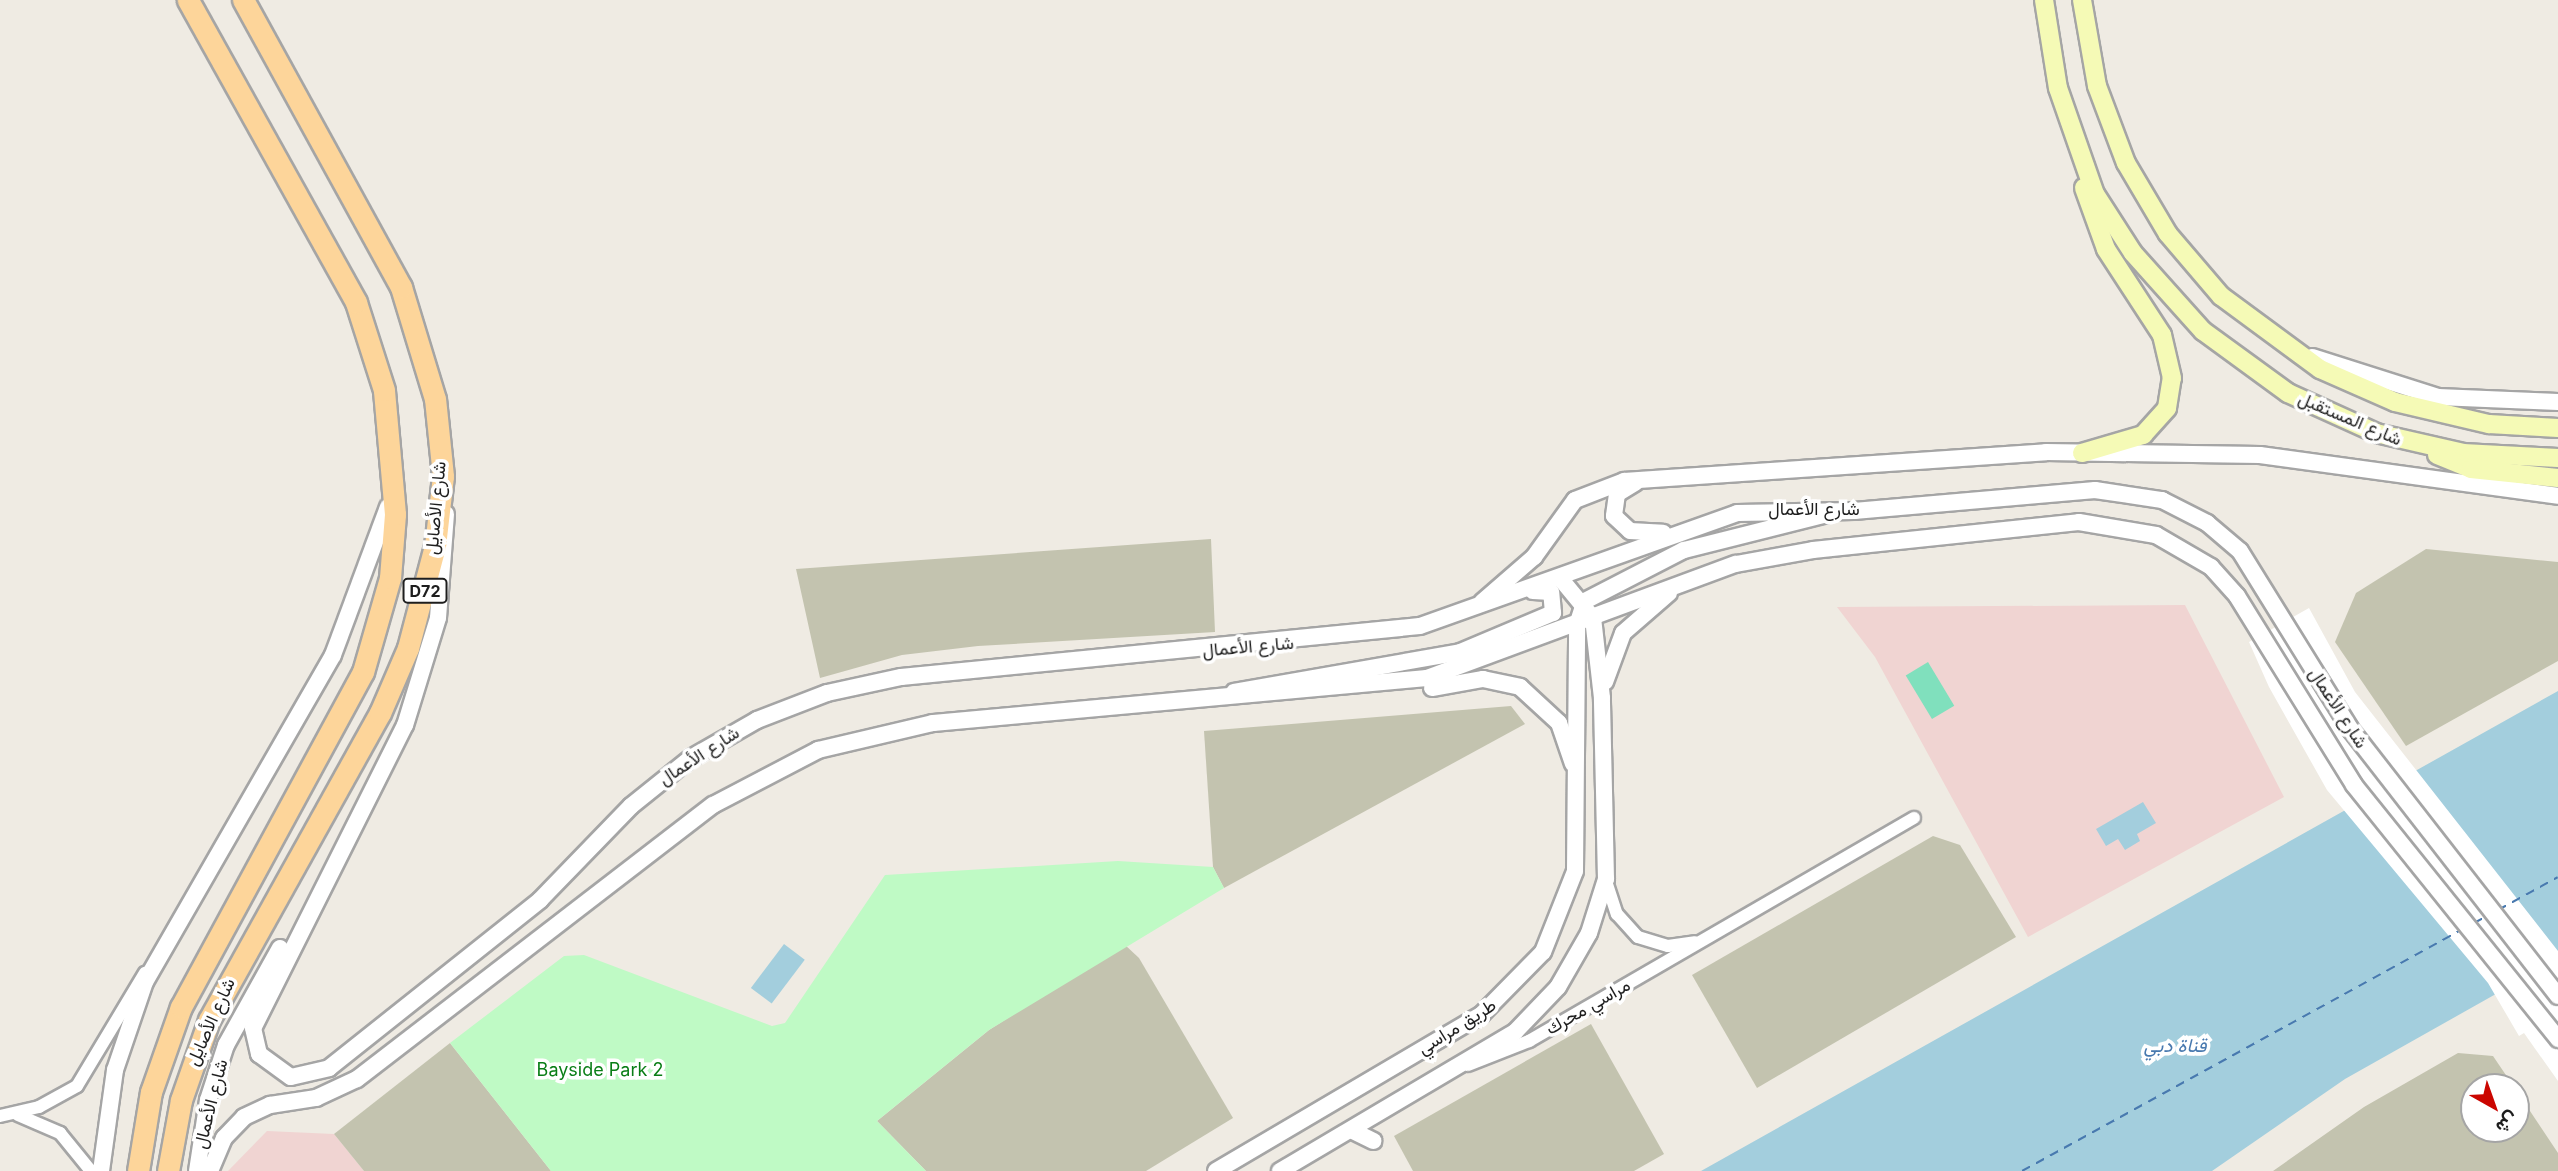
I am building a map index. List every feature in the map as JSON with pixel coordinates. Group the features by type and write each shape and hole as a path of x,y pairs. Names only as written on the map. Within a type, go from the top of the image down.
{"main road":[{"name":"شارع الأصايل","path":"138,1171 151,1092 181,1007 349,701 374,641 391,568 395,481 384,390 356,302 188,0"},
{"name":"شارع الأصايل","path":"168,1171 181,1100 209,1020 399,670 428,581 443,476 426,360 401,287 243,0"},
{"name":"شارع المستقبل","path":"2044,0 2058,88 2080,160 2133,253 2230,353 2318,409 2428,448 2558,458"},
{"name":"شارع المستقبل","path":"2082,0 2097,86 2145,200 2203,276 2286,348 2395,402 2488,424 2558,428"},
{"path":"2080,160 2098,232 2162,335 2172,379 2167,408 2143,435 2082,453"},
{"path":"2428,448 2471,469 2558,478"}],"street":[{"path":"2286,348 2438,397 2558,401"},
{"path":"1451,618 1522,570 1575,500 1598,487 1637,482 1959,456 2082,453 2292,457 2558,496"},
{"path":"308,909 394,750 423,677 446,561 443,476"},
{"path":"0,1116 18,1115 76,1086 103,1051 130,995 155,961 333,655 363,587 395,481"},
{"path":"1637,482 1614,501 1618,523 1630,531 1669,533"},
{"name":"شارع الأعمال","path":"308,909 258,1013 254,1041 267,1065 304,1078 329,1069 540,900 660,781 757,720 827,693 901,677 1347,638 1451,618 1560,578 1669,533 1760,509 1854,510 2095,490 2145,495 2226,538 2259,574 2351,730 2558,996"},
{"path":"1560,578 1585,601 1685,550 1751,530 1854,510"},
{"name":"شارع الأعمال","path":"210,1171 224,1138 244,1117 270,1105 316,1098 357,1079 713,805 790,761 904,727 1293,694 1447,674 1707,572 1813,550 2116,524 2183,546 2211,567 2262,636 2354,785 2558,1039"},
{"path":"1602,698 1611,658 1632,622 1707,572"},
{"path":"1205,702 1286,679 1441,658 1553,613 1551,593 1522,592"},
{"name":"طريق مراسي","path":"1280,1171 1463,1066 1515,1032 1558,987 1589,933 1606,879 1602,698 1593,618 1585,601"},
{"name":"طريق مراسي","path":"1216,1171 1481,1015 1515,987 1543,953 1570,892 1578,783 1577,625 1585,601"},
{"path":"1293,694 1508,682 1532,693 1559,723 1578,783"},
{"name":"مراسي محرك","path":"1463,1066 1529,1041 1709,939 1913,818"},
{"name":"مراسي محرك","path":"1606,879 1617,915 1638,937 1668,946 1709,939"},
{"name":"شارع الأعمال","path":"197,1171 208,1100 239,1018 308,909"},
{"path":"101,1171 115,1070 155,961"},
{"path":"18,1115 60,1133 91,1171"},
{"path":"1351,1130 1374,1141"}],"shaded area":[{"path":"1211,539 1215,632 978,646 902,655 820,678 796,569"},
{"path":"2426,549 2558,562 2558,661 2406,746 2335,642 2356,593"},
{"path":"2185,605 2284,797 2028,937 1875,657 1837,607"},
{"path":"1511,706 1525,724 1224,888 1213,867 1204,731"},
{"path":"1933,836 1960,845 2016,937 1757,1088 1692,975"},
{"path":"1124,944 1139,958 1233,1118 1146,1171 926,1171 877,1121 989,1030"},
{"path":"1591,1024 1664,1154 1634,1171 1413,1171 1394,1136"},
{"path":"450,1043 551,1171 364,1171 334,1134"},
{"path":"2458,1053 2493,1056 2505,1073 2460,1073 2460,1143 2530,1143 2530,1111 2558,1153 2558,1171 2273,1171 2364,1107"},
{"path":"267,1131 334,1134 364,1171 228,1171"}],"green space":[{"path":"1928,662 1954,706 1932,719 1906,675"},
{"name":"Bayside Park 2","path":"1118,861 1213,867 1224,888 989,1030 877,1121 926,1171 551,1171 450,1043 564,956 584,955 772,1026 785,1023 885,875"}],"water":[{"name":"قناة دبي","path":"2558,691 2558,959 2345,1079 2212,1171 1701,1171"},
{"path":"2143,802 2156,823 2137,834 2140,841 2125,850 2118,839 2106,846 2096,829"},
{"path":"784,944 805,960 772,1004 751,988"}],"pier":[{"path":"2309,608 2355,692 2558,951 2558,1081 2524,1033 2519,1036 2488,983 2327,790 2269,687 2249,642"}],"ferry route":[{"path":"2498,910 2558,877"},
{"path":"2474,923 2487,916"},
{"path":"2022,1171 2463,929"}]}
